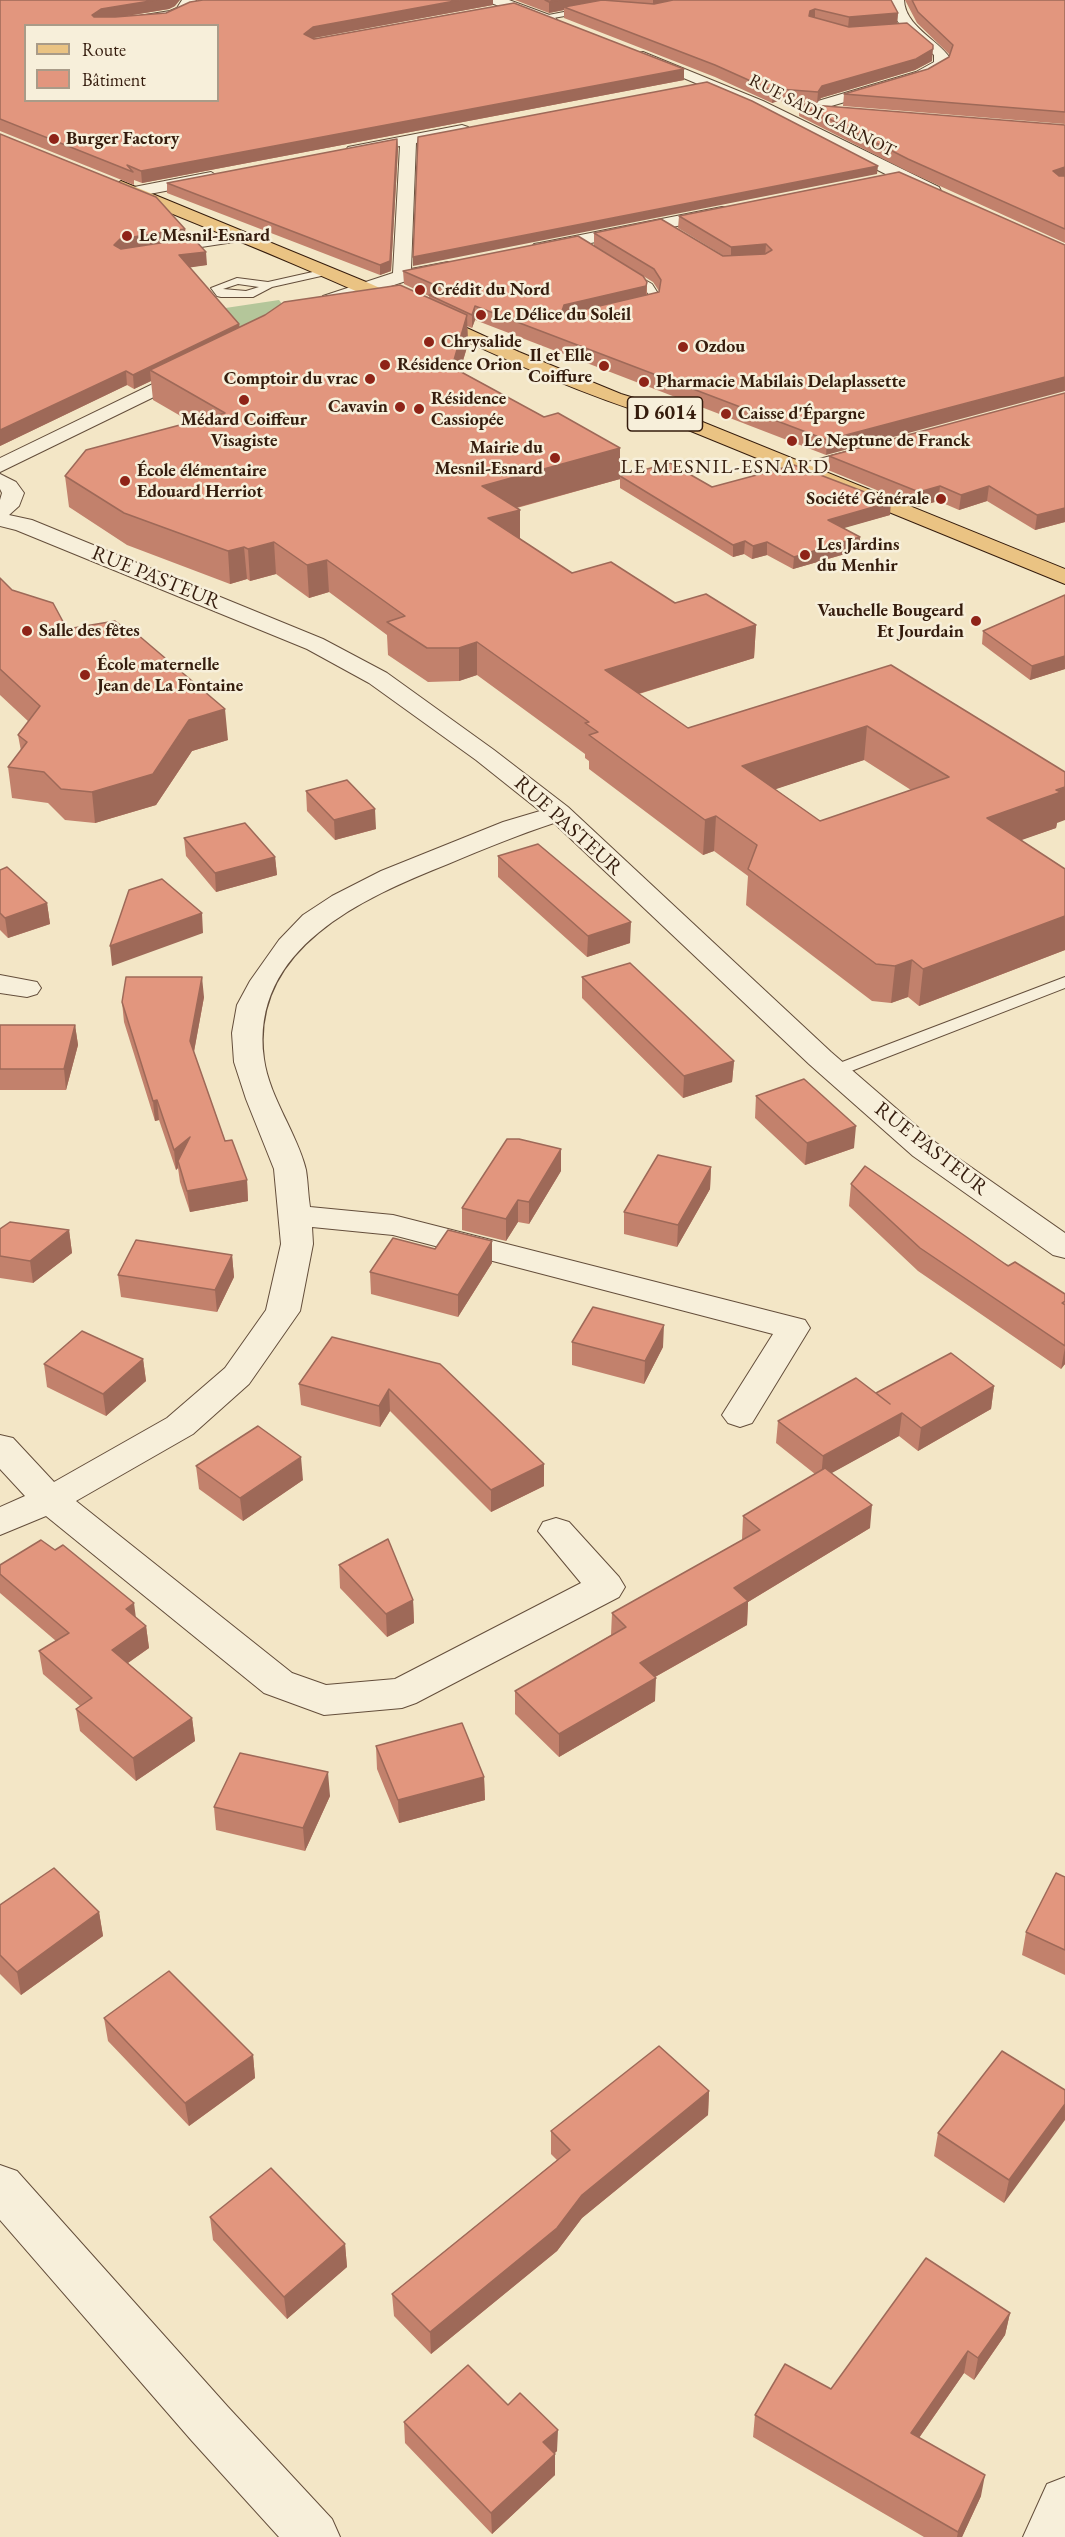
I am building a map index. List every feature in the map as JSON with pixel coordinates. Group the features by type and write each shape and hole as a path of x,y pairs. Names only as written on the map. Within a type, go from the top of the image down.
{"main road":[{"name":"D 6014","path":"104,179 436,318 460,334 485,345 614,398 686,422 1065,577"}],"street":[{"path":"806,110 934,70 941,64 943,58 908,28 900,16 896,5 897,0"},
{"path":"117,24 173,15 188,6"},
{"path":"495,6 516,8 538,22 557,23 573,30"},
{"name":"RUE SADI CARNOT","path":"626,50 709,82 758,104 900,177 943,196"},
{"path":"674,88 709,82"},
{"path":"758,104 848,112"},
{"path":"334,154 477,127"},
{"path":"402,276 408,140"},
{"path":"134,192 232,173"},
{"path":"877,181 900,177"},
{"path":"519,253 582,244 741,209"},
{"path":"311,307 402,276 461,264"},
{"path":"0,466 213,360"},
{"path":"799,470 893,445"},
{"path":"0,480 9,486 13,493 11,501 0,511"},
{"name":"RUE PASTEUR","path":"0,519 24,525 315,644 378,678 485,754 559,813 835,1071 924,1149 1065,1248"},
{"path":"0,1521 50,1500 180,1426 237,1376 283,1311 297,1244 290,1169 261,1099 249,1062 247,1033 252,1005 264,981 289,946 313,921 342,902 391,877 442,855 559,813"},
{"path":"295,1215 393,1225 793,1328 740,1415"},
{"path":"0,1447 50,1500 278,1683 324,1700 402,1693 606,1587 556,1531"},
{"path":"0,2186 210,2424 314,2537"},
{"path":"1049,2537 1065,2502"}],"lane":[{"path":"538,22 602,7"},
{"path":"168,249 243,238"},
{"path":"617,267 648,286 654,294 652,303 623,311"},
{"path":"268,285 326,272"},
{"path":"835,1071 1065,982"}],"green space":[{"path":"279,300 282,304 246,329 231,331 212,310"}],"building":[{"path":"0,0 156,0 101,9 92,15 94,17 115,17 166,13 190,2 203,0 460,0 313,27 304,34 314,39 514,3 684,69 141,171 127,165 133,172 0,119"},
{"path":"602,0 654,4 673,0 891,0 898,13 849,17 815,9 810,11 809,16 849,27 907,23 933,45 933,49 916,59 822,86 818,92 779,89 773,91 715,65 564,7"},
{"path":"912,0 1065,0 1065,112 844,94 928,69 949,57 953,45 918,12"},
{"path":"707,82 752,101 878,166 413,257 418,137"},
{"path":"800,104 1065,125 1065,167 1053,171 1059,176 1065,176 1065,229 908,159"},
{"path":"0,134 156,197 185,229 120,239 114,245 121,249 193,238 206,252 179,255 239,324 133,375 126,371 0,430"},
{"path":"397,139 390,261 380,265 167,183"},
{"path":"899,172 1065,245 1065,377 827,440 475,306 472,315 429,295 451,292 403,271 578,236 643,276 647,282 646,286 564,305 562,311 565,314 659,292 661,280 654,269 594,233 661,219 723,256 765,254 772,250 766,244 731,247 679,216"},
{"path":"400,285 467,315 452,367 544,417 558,413 620,448 482,486 520,510 488,518 572,573 611,562 675,603 706,594 756,625 605,670 688,728 891,665 1065,772 1065,787 1056,790 1061,792 987,818 1065,869 1065,916 923,969 912,960 895,966 876,964 748,869 757,845 716,816 705,820 589,735 598,732 585,723 589,722 477,642 459,648 427,648 387,622 405,616 327,560 307,565 274,542 248,549 244,547 228,551 124,513 65,476 86,450 225,413 150,370 265,315 284,302","holes":["867,726 949,777 820,821 742,766"]},
{"path":"1065,393 1065,508 1037,515 989,486 961,495 940,486 919,492 829,456"},
{"path":"670,463 712,487 794,465 891,502 828,520 860,537 794,557 767,542 753,546 745,541 733,545 620,476"},
{"path":"0,578 12,590 53,603 67,629 115,621 127,630 131,629 225,709 189,720 153,774 92,792 61,789 44,772 8,767 27,742 18,735 40,706 0,669"},
{"path":"1065,595 1065,656 1032,666 983,631"},
{"path":"347,780 375,809 334,820 306,791"},
{"path":"245,823 275,857 215,873 184,838"},
{"path":"538,844 631,922 588,936 498,856"},
{"path":"7,867 47,903 5,918 0,913 0,870"},
{"path":"162,879 202,913 110,946 129,890"},
{"path":"630,963 734,1061 684,1076 582,977"},
{"path":"126,977 202,977 190,1041 225,1141 232,1140 247,1180 187,1191 178,1161 190,1137 174,1150 157,1100 153,1101 122,1002"},
{"path":"0,1025 75,1025 64,1069 0,1069"},
{"path":"804,1079 856,1126 807,1143 756,1096"},
{"path":"507,1139 519,1139 561,1149 529,1202 518,1200 506,1219 462,1208"},
{"path":"658,1155 711,1167 678,1225 624,1212"},
{"path":"865,1166 1008,1266 1015,1262 1065,1294 1065,1301 1062,1303 1065,1305 1065,1346 920,1248 851,1184"},
{"path":"10,1222 69,1230 30,1261 0,1256 0,1229"},
{"path":"448,1230 492,1241 458,1295 370,1272 393,1238 435,1249"},
{"path":"136,1240 232,1255 215,1290 118,1275"},
{"path":"593,1307 664,1325 645,1361 572,1342"},
{"path":"82,1331 143,1359 103,1394 44,1364"},
{"path":"332,1337 440,1364 544,1464 491,1490 389,1389 379,1406 299,1384"},
{"path":"951,1353 994,1386 921,1428 902,1413 823,1456 778,1421 856,1378 890,1404 876,1393"},
{"path":"258,1426 301,1457 240,1498 196,1466"},
{"path":"825,1468 872,1505 734,1588 748,1601 640,1663 656,1678 559,1734 515,1691 626,1627 612,1613 760,1530 743,1516"},
{"path":"388,1539 413,1600 386,1614 339,1565"},
{"path":"41,1540 55,1550 63,1545 134,1603 126,1609 146,1626 112,1650 192,1718 133,1758 76,1709 92,1698 39,1651 69,1633 0,1574 0,1565"},
{"path":"462,1723 484,1777 398,1800 376,1746"},
{"path":"240,1753 328,1772 303,1828 214,1807"},
{"path":"54,1868 99,1912 17,1972 0,1955 0,1905"},
{"path":"1056,1873 1065,1877 1065,1950 1026,1932"},
{"path":"169,1971 253,2055 185,2103 104,2018"},
{"path":"659,2046 709,2091 582,2195 557,2228 430,2332 392,2294 570,2150 551,2131"},
{"path":"1002,2051 1065,2090 1065,2104 1009,2180 938,2133"},
{"path":"271,2168 345,2244 284,2297 210,2217"},
{"path":"926,2258 1010,2313 978,2358 968,2351 911,2433 985,2475 958,2532 755,2415 785,2364 831,2389"},
{"path":"468,2365 508,2405 520,2393 558,2430 543,2442 555,2454 491,2513 404,2422"}],"place":[{"name":"Burger Factory","path":"54,139"},
{"name":"Le Mesnil-Esnard","path":"127,236"},
{"name":"Crédit du Nord","path":"420,290"},
{"name":"Le Délice du Soleil","path":"481,315"},
{"name":"Chrysalide","path":"429,342"},
{"name":"Ozdou","path":"683,347"},
{"name":"Résidence Orion","path":"385,365"},
{"name":"Il et Elle Coiffure","path":"604,366"},
{"name":"Comptoir du vrac","path":"370,379"},
{"name":"Pharmacie Mabilais Delaplassette","path":"644,382"},
{"name":"Médard Coiffeur Visagiste","path":"244,400"},
{"name":"Cavavin","path":"400,407"},
{"name":"Résidence Cassiopée","path":"419,409"},
{"name":"Caisse d'Épargne","path":"726,414"},
{"name":"Le Neptune de Franck","path":"792,441"},
{"name":"Mairie du Mesnil-Esnard","path":"555,458"},
{"name":"École élémentaire Edouard Herriot","path":"125,481"},
{"name":"Société Générale","path":"941,499"},
{"name":"Les Jardins du Menhir","path":"805,555"},
{"name":"Vauchelle Bougeard Et Jourdain","path":"976,621"},
{"name":"Salle des fêtes","path":"27,631"},
{"name":"École maternelle Jean de La Fontaine","path":"85,675"}],"district":[{"name":"LE MESNIL-ESNARD","path":"725,468"}]}
